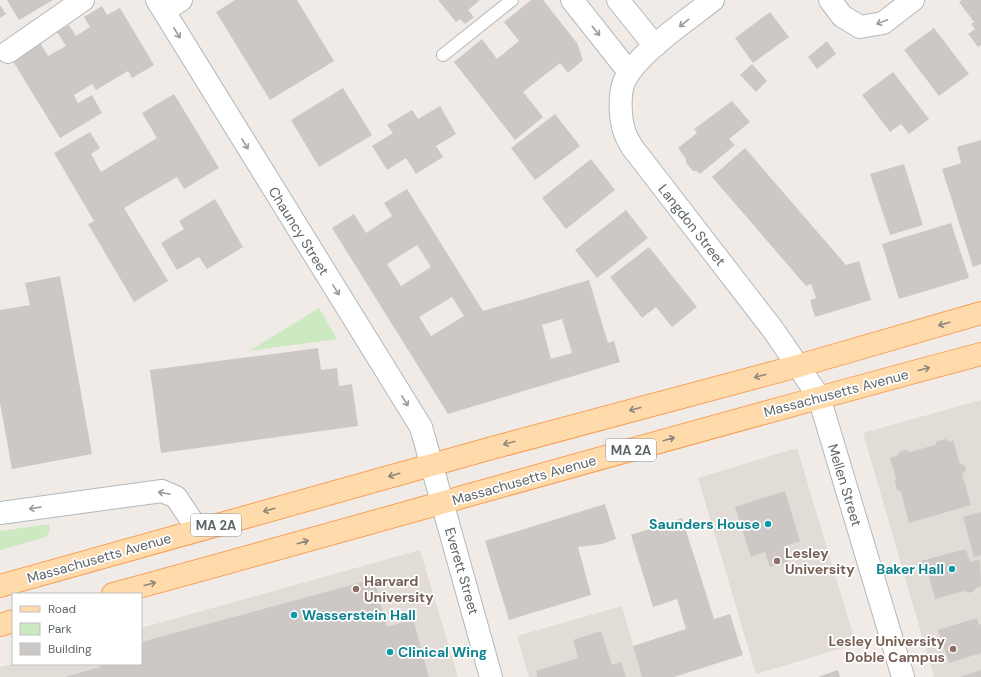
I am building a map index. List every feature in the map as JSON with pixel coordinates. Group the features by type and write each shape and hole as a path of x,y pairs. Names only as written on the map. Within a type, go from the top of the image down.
{"main road":[{"name":"Massachusetts Avenue","path":"0,586 623,412 798,366 981,313"},
{"name":"Massachusetts Avenue","path":"117,593 819,397 981,354"},
{"path":"0,625 12,621"}],"street":[{"path":"8,52 83,0"},
{"path":"572,0 629,72"},
{"path":"618,0 655,46"},
{"name":"Langdon Street","path":"713,0 655,46 629,72 623,84 621,114 624,131 632,147 774,331 798,366"},
{"path":"830,0 842,16 860,27 883,23 913,0"},
{"name":"Chauncy Street","path":"167,4 421,427 432,465"},
{"name":"Mellen Street","path":"798,366 819,397 904,677"},
{"name":"Everett Street","path":"432,465 491,677"},
{"path":"0,513 162,491 176,497 198,530"}],"lane":[{"path":"443,55 512,0"}],"shaded area":[{"path":"981,400 981,677 934,677 863,433"},
{"name":"Lesley University","path":"797,448 856,644 756,674 698,478"},
{"name":"Harvard University","path":"420,550 458,677 0,677 0,667 12,664 142,665 142,628"},
{"path":"622,606 642,677 529,677 517,636"}],"green space":[{"path":"319,308 337,339 249,351"},
{"path":"49,524 50,530 46,537 0,550 0,531"}],"building":[{"path":"7,0 53,0 19,20"},
{"path":"235,0 297,0 334,61 270,100 216,12"},
{"path":"438,0 480,0 468,10 474,17 465,24 460,19 456,22"},
{"path":"531,0 543,0 577,43 583,60 568,73 560,63 523,92 543,117 515,140 454,62 482,39 497,59 519,41 504,22"},
{"path":"962,0 981,0 981,45 978,47 968,34 975,29 971,24 974,22 959,2"},
{"path":"0,5 6,14 0,18"},
{"path":"102,6 107,15 120,8 154,65 132,78 128,71 96,90 92,84 74,95 78,103 92,95 102,113 60,138 11,58 39,41 48,56 66,46 57,32 69,25 76,36 90,27 84,17"},
{"path":"770,12 789,37 753,63 735,38"},
{"path":"934,28 969,74 939,96 904,50"},
{"path":"827,41 836,54 817,69 808,57"},
{"path":"752,64 767,81 756,92 740,75"},
{"path":"893,72 929,119 909,134 901,124 890,132 862,95"},
{"path":"343,88 372,135 319,167 291,120"},
{"path":"174,94 219,168 184,189 177,177 124,208 168,281 134,302 88,224 94,221 54,153 90,132 100,148 91,154 101,172 157,138 142,113"},
{"path":"732,101 750,122 729,139 735,145 700,174 697,171 693,171 686,163 686,159 678,148 697,133 694,129"},
{"path":"440,106 456,134 436,146 443,157 416,174 406,158 387,170 372,146 393,133 387,125 412,110 418,119"},
{"path":"555,114 580,146 535,180 511,148"},
{"path":"981,140 981,264 973,267 942,169 961,163 957,147"},
{"path":"745,148 846,265 859,261 871,300 815,317 810,300 816,298 811,284 806,286 712,177"},
{"path":"591,159 615,190 566,229 542,198"},
{"path":"904,164 923,225 890,235 870,174"},
{"path":"407,189 483,311 589,280 608,343 614,341 620,362 448,414 332,228 354,214 366,233 392,216 384,203","holes":["417,245 431,267 401,286 387,264","452,297 464,316 431,336 419,317","562,319 572,353 551,359 542,325"]},
{"path":"215,199 243,247 207,269 199,257 177,270 161,243 184,229 179,221"},
{"path":"626,210 648,238 597,278 575,250"},
{"path":"951,223 969,278 899,299 882,244"},
{"path":"649,247 697,307 672,327 656,307 642,318 610,277"},
{"path":"60,276 92,454 12,469 0,403 0,310 30,305 25,283"},
{"path":"318,348 321,370 337,368 339,386 352,384 358,426 161,453 150,370"},
{"path":"946,439 949,442 953,440 960,464 965,466 966,470 962,474 971,505 909,523 901,492 897,490 895,482 896,478 890,458 897,456 899,452 906,450 910,452 935,445 937,441"},
{"name":"Saunders House","path":"785,491 800,541 783,547 788,562 770,567 765,552 751,557 735,507"},
{"path":"605,504 616,539 602,544 578,547 591,595 509,620 485,541"},
{"path":"981,512 981,555 974,557 963,517"},
{"path":"682,518 714,619 730,614 743,655 674,677 642,677 633,646 686,629 677,599 653,607 631,535"},
{"name":"Baker Hall","path":"966,549 970,562 980,559 981,586 968,593 964,591 935,599 929,576 926,577 921,561"},
{"name":"Harvard University","path":"374,579 387,627 413,619 429,677 65,677 100,667 99,665 142,665 142,642"},
{"path":"977,618 979,625 981,624 981,653 949,663 938,630"},
{"path":"601,631 612,665 621,662 626,677 537,677 536,671 578,658 573,640"},
{"path":"838,670 840,677 818,677"},
{"path":"981,670 981,677 960,677"}],"place":[{"name":"Saunders House","path":"768,524"},
{"name":"Lesley University","path":"777,561"},
{"name":"Baker Hall","path":"952,569"},
{"name":"Harvard University","path":"356,589"},
{"name":"Wasserstein Hall","path":"294,615"},
{"name":"Lesley University Doble Campus","path":"953,649"},
{"name":"Clinical Wing","path":"390,652"}]}
